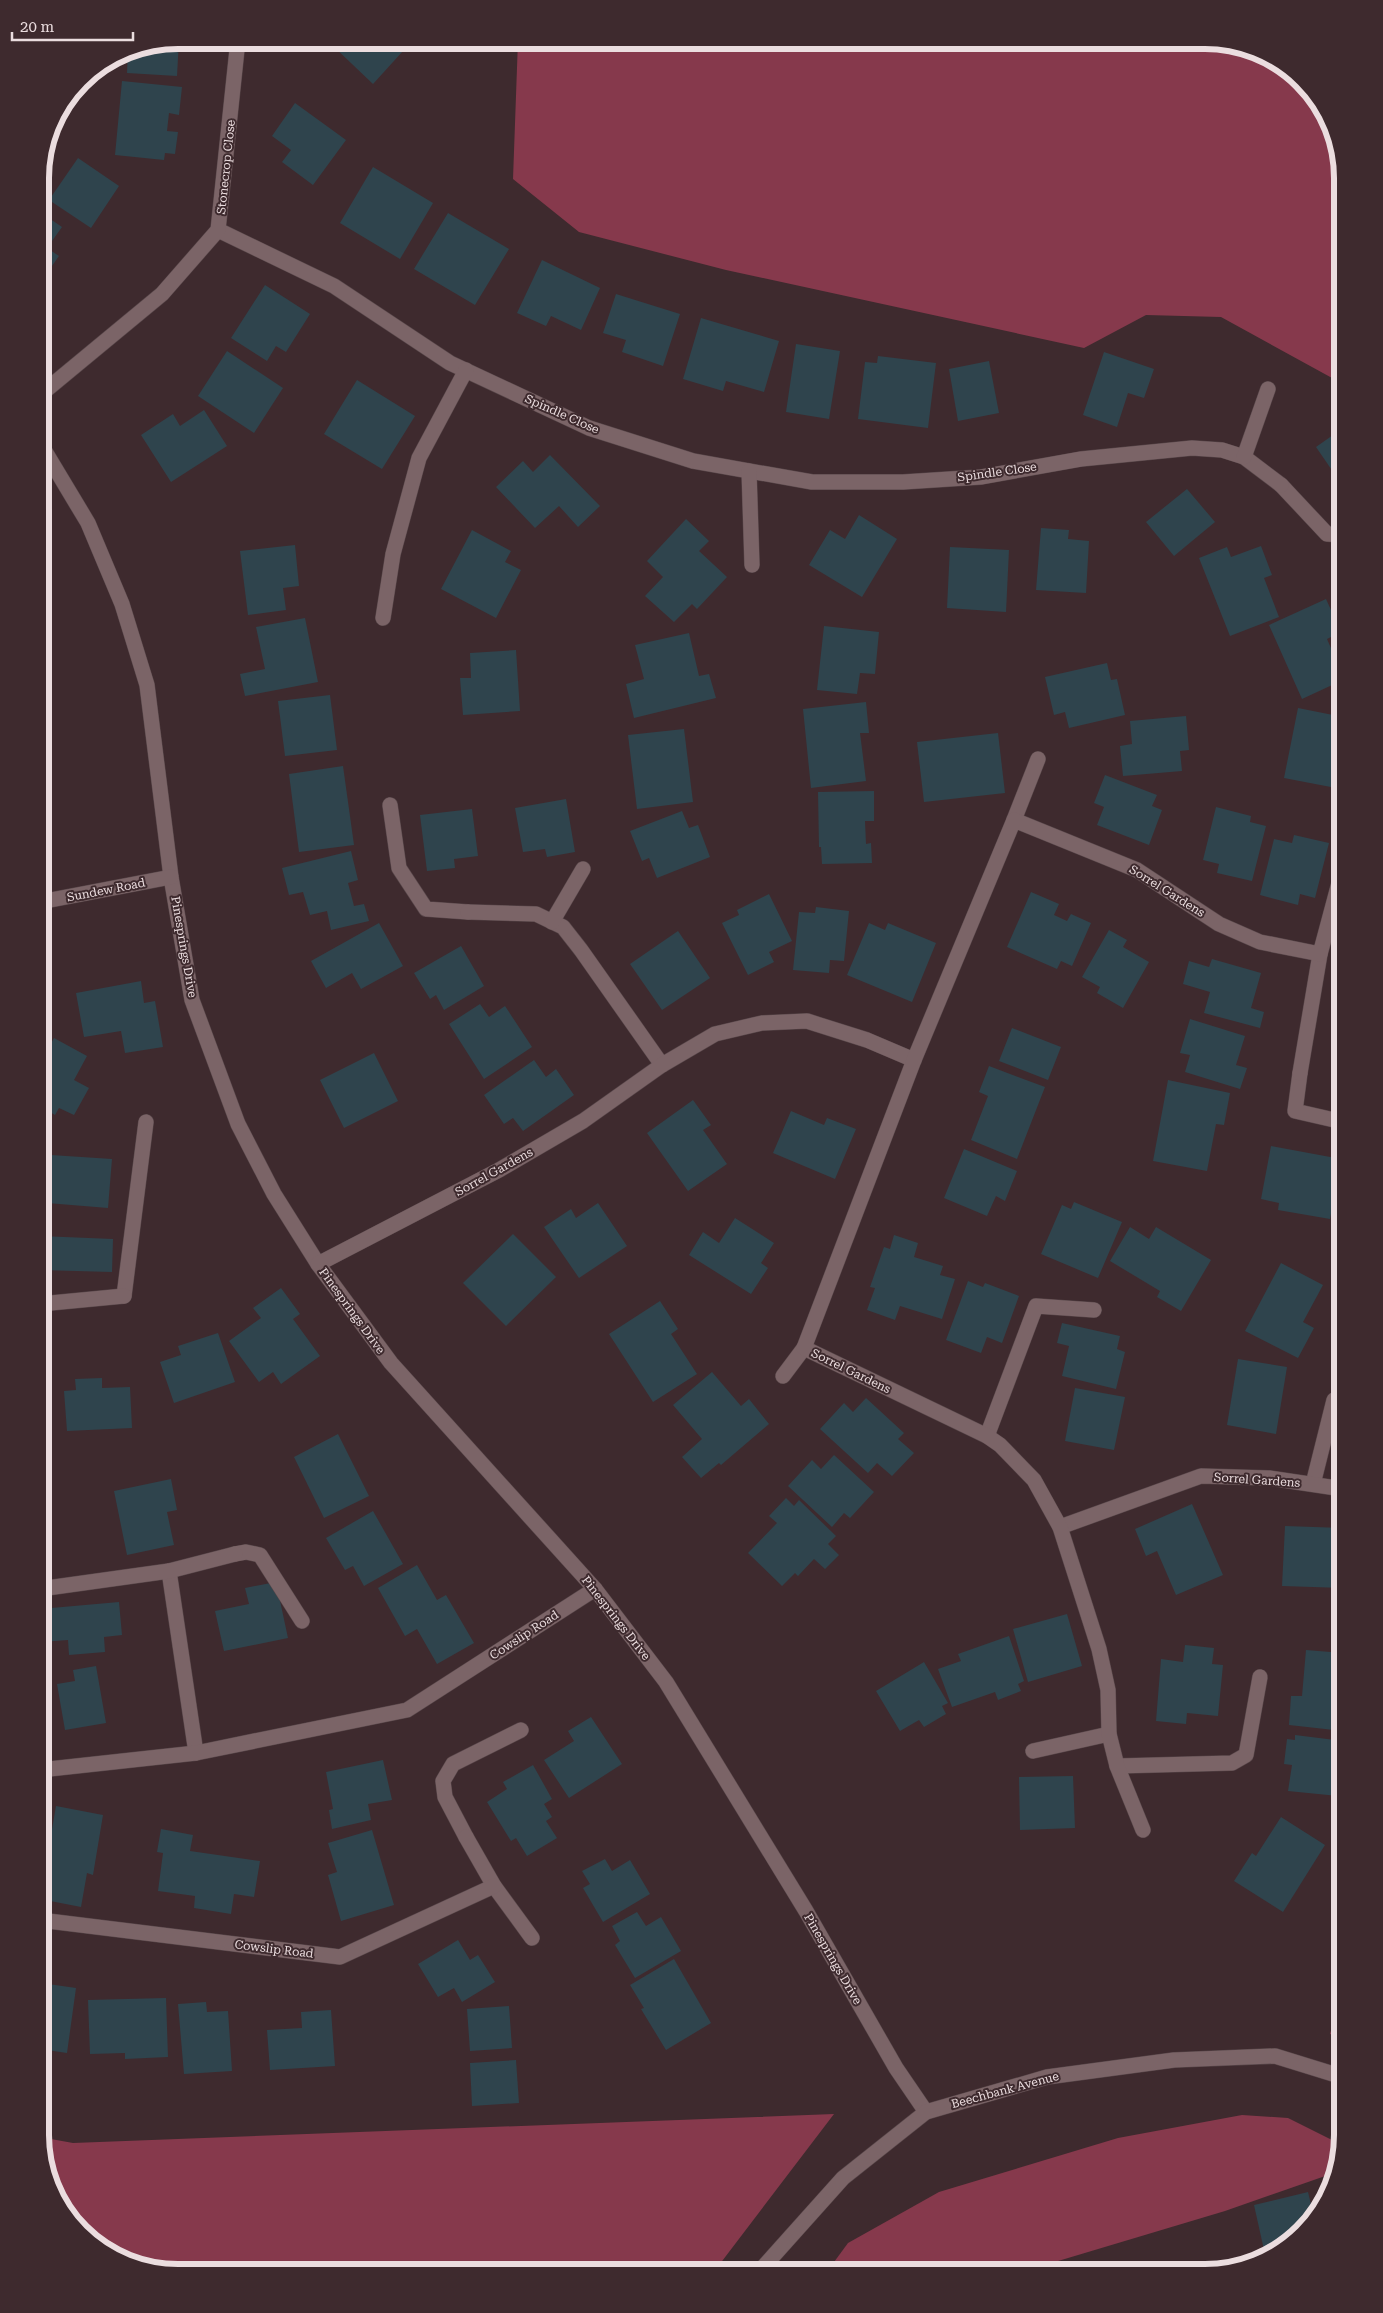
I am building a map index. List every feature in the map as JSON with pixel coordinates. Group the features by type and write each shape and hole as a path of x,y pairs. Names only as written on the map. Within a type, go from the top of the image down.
{"street":[{"name":"Stonecrop Close","path":"49,388 162,294 218,230 237,49"},
{"name":"Spindle Close","path":"218,230 334,286 450,363 589,428 694,461 812,482 903,482 981,477 1081,460 1192,448 1222,450 1244,457 1281,486 1327,534 1334,534"},
{"path":"384,618 393,554 418,458 466,370"},
{"path":"1244,457 1268,389"},
{"name":"Pinesprings Drive","path":"49,458 88,523 122,604 147,685 171,877 192,1000 238,1124 274,1194 318,1264 391,1363 595,1589 666,1682 820,1936 896,2068 926,2112"},
{"path":"749,471 752,566"},
{"name":"Sorrel Gardens","path":"1038,759 914,1060 804,1348 987,1436 1000,1445 1034,1480 1060,1528 1100,1657 1108,1690 1109,1734 1117,1766 1143,1830"},
{"path":"390,805 399,868 426,909 536,914 562,926 662,1065"},
{"name":"Sorrel Gardens","path":"1014,820 1137,870 1219,924 1252,938 1320,954"},
{"path":"552,922 583,869"},
{"name":"Sundew Road","path":"49,900 171,877"},
{"path":"1334,902 1320,954 1294,1111 1334,1120"},
{"name":"Sorrel Gardens","path":"318,1264 499,1170 582,1121 662,1065 715,1034 762,1023 807,1021 868,1040 914,1060"},
{"path":"49,1303 124,1296 146,1122"},
{"path":"987,1436 1036,1306 1094,1310"},
{"path":"783,1376 804,1348"},
{"name":"Sorrel Gardens","path":"1313,1484 1334,1400"},
{"name":"Sorrel Gardens","path":"1060,1528 1201,1476 1270,1478 1334,1487"},
{"path":"49,1588 169,1571 246,1552 260,1555 302,1621"},
{"path":"169,1571 196,1753"},
{"name":"Cowslip Road","path":"49,1769 196,1753 407,1710 595,1589"},
{"path":"1117,1766 1232,1763 1246,1755 1260,1677"},
{"path":"521,1730 453,1764 444,1781 445,1798 466,1837 494,1886 532,1938"},
{"path":"1033,1751 1109,1734"},
{"name":"Cowslip Road","path":"49,1921 340,1957 494,1886"},
{"name":"Beechbank Avenue","path":"766,2264 843,2178 926,2112 1047,2077 1174,2060 1275,2056 1334,2075"}],"shaded area":[{"path":"518,49 1214,49 1231,51 1263,62 1277,70 1290,81 1313,106 1327,136 1332,152 1334,177 1334,379 1221,317 1146,315 1084,348 726,270 579,232 513,179"},
{"path":"1334,2020 1334,2035 1330,2034"},
{"path":"834,2114 720,2264 169,2264 152,2262 120,2251 106,2243 70,2207 62,2193 51,2161 49,2139 73,2143"},
{"path":"1242,2115 1288,2118 1334,2141 1328,2175 1225,2211 1048,2264 833,2264 848,2243 939,2192 1118,2138"}],"building":[{"path":"178,49 177,76 127,73 128,59 152,51"},
{"path":"336,49 405,49 373,84"},
{"path":"122,81 182,87 179,115 169,113 167,131 178,132 175,154 165,153 164,160 115,155"},
{"path":"295,103 346,140 313,185 282,162 291,150 272,136"},
{"path":"78,158 119,186 91,228 49,200"},
{"path":"373,167 433,203 400,259 340,223"},
{"path":"448,213 509,249 475,305 414,269"},
{"path":"49,218 62,227 49,245"},
{"path":"49,249 59,256 49,270"},
{"path":"542,260 600,288 581,330 551,316 546,326 517,313"},
{"path":"265,285 310,314 286,352 276,346 267,361 231,338"},
{"path":"616,294 680,314 663,366 622,352 626,340 603,333"},
{"path":"701,318 779,341 764,392 726,381 723,391 683,379"},
{"path":"796,344 840,351 829,419 786,412"},
{"path":"227,351 283,388 254,433 198,396"},
{"path":"1104,352 1154,369 1144,398 1128,393 1117,427 1083,415"},
{"path":"878,356 936,363 928,428 858,419 865,362 877,363"},
{"path":"989,361 999,413 958,421 949,369"},
{"path":"357,380 415,416 382,469 324,434"},
{"path":"204,410 227,446 171,482 141,435 173,414 180,426"},
{"path":"1334,434 1334,473 1316,447"},
{"path":"550,455 600,506 578,527 559,506 535,528 496,487 523,461 533,472"},
{"path":"1187,489 1215,522 1174,556 1146,522"},
{"path":"859,515 897,539 862,597 809,565 830,530 845,539"},
{"path":"686,519 709,541 699,551 727,577 697,609 692,604 674,622 645,596 663,577 647,561"},
{"path":"1041,528 1069,530 1068,539 1089,541 1086,593 1036,590"},
{"path":"472,530 511,551 505,562 521,570 496,618 441,589"},
{"path":"295,545 299,586 283,588 286,610 248,615 240,551"},
{"path":"1261,546 1272,575 1264,578 1279,617 1230,636 1199,558 1227,547 1231,557"},
{"path":"950,547 1009,550 1006,612 947,608"},
{"path":"1326,599 1334,617 1334,636 1327,639 1334,655 1334,684 1302,699 1269,625"},
{"path":"305,618 318,682 245,696 240,674 265,669 256,627"},
{"path":"824,626 879,632 875,674 860,673 857,694 817,690"},
{"path":"689,633 699,676 709,674 716,698 634,718 626,684 644,679 635,645"},
{"path":"516,650 520,711 463,715 460,678 471,678 470,653"},
{"path":"1107,663 1111,680 1117,679 1125,715 1069,728 1065,712 1054,715 1045,677"},
{"path":"330,695 337,750 285,756 278,701"},
{"path":"866,702 869,733 860,733 866,781 811,788 803,709"},
{"path":"1298,708 1334,715 1334,788 1284,778"},
{"path":"1186,716 1189,750 1180,751 1182,771 1123,776 1120,746 1132,744 1130,721"},
{"path":"684,729 693,802 637,809 628,735"},
{"path":"998,733 1005,793 924,802 917,742"},
{"path":"343,766 354,845 299,852 289,774"},
{"path":"1105,775 1157,795 1152,806 1162,810 1149,845 1097,825 1104,807 1094,803"},
{"path":"874,791 874,821 865,821 866,844 871,843 872,863 822,864 821,847 819,847 818,792"},
{"path":"566,799 575,852 547,857 545,849 523,852 515,808"},
{"path":"1216,807 1251,816 1250,822 1266,826 1252,881 1217,873 1219,864 1203,860"},
{"path":"472,809 478,856 454,859 455,868 427,871 420,815"},
{"path":"682,811 689,828 698,825 710,857 657,878 649,858 642,861 630,831"},
{"path":"1294,835 1329,843 1315,898 1300,894 1298,905 1260,895 1274,839 1292,843"},
{"path":"351,851 358,880 348,883 354,906 364,904 369,921 331,930 327,911 310,915 303,892 289,895 282,868"},
{"path":"1031,892 1059,904 1054,915 1067,921 1071,914 1091,923 1072,966 1061,961 1057,969 1007,947"},
{"path":"769,894 792,941 769,952 774,962 748,975 722,923 739,915 737,910"},
{"path":"816,907 849,911 844,961 830,960 829,973 793,970 799,912 815,913"},
{"path":"379,923 403,966 361,989 352,973 326,988 311,961"},
{"path":"869,923 885,930 888,923 936,943 912,1002 847,975"},
{"path":"1109,930 1127,940 1123,947 1149,962 1123,1008 1097,993 1100,987 1082,977"},
{"path":"678,931 710,978 662,1010 630,964"},
{"path":"461,946 484,986 444,1010 436,995 430,999 414,973"},
{"path":"1212,959 1261,973 1251,1008 1264,1012 1260,1028 1204,1013 1210,992 1183,984 1189,961 1209,967"},
{"path":"141,981 144,1003 155,1001 163,1047 125,1053 121,1031 84,1037 76,993"},
{"path":"480,1004 489,1017 505,1006 532,1047 484,1079 449,1024"},
{"path":"1190,1019 1245,1036 1236,1065 1247,1068 1240,1089 1185,1072 1190,1055 1180,1053"},
{"path":"1012,1028 1061,1047 1048,1080 999,1061"},
{"path":"54,1038 87,1056 74,1080 89,1088 74,1115 59,1108 55,1115 49,1111 49,1047"},
{"path":"374,1053 398,1101 344,1128 320,1080"},
{"path":"534,1060 546,1077 556,1069 574,1095 523,1131 513,1118 504,1124 484,1095"},
{"path":"989,1066 1045,1087 1017,1159 971,1140 988,1096 979,1092"},
{"path":"1168,1080 1230,1093 1224,1125 1216,1124 1207,1171 1153,1161"},
{"path":"693,1100 711,1125 703,1130 727,1164 688,1191 647,1133"},
{"path":"791,1111 824,1125 827,1118 856,1129 835,1179 773,1153"},
{"path":"1271,1146 1334,1158 1334,1197 1330,1219 1278,1210 1279,1203 1261,1199"},
{"path":"964,1149 1017,1171 1005,1201 996,1196 987,1216 944,1198"},
{"path":"51,1155 112,1159 108,1208 49,1203"},
{"path":"1074,1202 1122,1222 1098,1278 1041,1254 1062,1205 1071,1209"},
{"path":"598,1203 627,1246 579,1278 544,1227 571,1209 576,1218"},
{"path":"735,1218 774,1243 761,1263 768,1268 751,1294 689,1255 703,1232 719,1243"},
{"path":"1130,1227 1149,1239 1156,1227 1211,1260 1181,1311 1157,1297 1160,1291 1110,1261"},
{"path":"513,1234 556,1277 506,1326 463,1283"},
{"path":"894,1235 918,1243 914,1257 943,1266 940,1275 955,1279 942,1319 900,1306 895,1320 867,1310 875,1288 870,1287 884,1247 890,1249"},
{"path":"49,1236 113,1239 112,1272 49,1270"},
{"path":"1281,1263 1323,1285 1303,1322 1314,1328 1298,1358 1245,1331"},
{"path":"968,1281 983,1287 985,1283 1019,1296 1002,1343 987,1337 981,1353 946,1340"},
{"path":"281,1288 300,1314 293,1319 320,1356 281,1384 273,1372 259,1382 229,1341 261,1318 253,1308"},
{"path":"660,1301 678,1329 671,1334 697,1374 653,1402 609,1334"},
{"path":"1062,1323 1120,1336 1117,1349 1125,1352 1116,1389 1062,1376 1069,1346 1057,1343"},
{"path":"218,1333 235,1382 174,1403 160,1362 181,1355 178,1346"},
{"path":"1238,1359 1287,1367 1276,1434 1227,1425"},
{"path":"712,1372 741,1406 749,1399 769,1424 721,1465 719,1463 701,1478 682,1457 702,1439 673,1405"},
{"path":"102,1378 102,1388 130,1387 132,1428 67,1431 64,1391 76,1390 75,1379"},
{"path":"1075,1388 1125,1397 1114,1450 1065,1441"},
{"path":"866,1398 904,1433 898,1439 914,1453 892,1476 877,1463 868,1473 820,1429 844,1403 853,1412"},
{"path":"338,1434 369,1496 324,1518 294,1457"},
{"path":"834,1455 874,1492 850,1518 844,1513 832,1527 788,1486 812,1460 821,1469"},
{"path":"171,1479 177,1510 167,1512 174,1545 127,1555 114,1491"},
{"path":"786,1498 794,1506 799,1500 836,1536 828,1544 839,1555 825,1569 814,1559 798,1576 795,1573 782,1586 748,1553 777,1523 769,1516"},
{"path":"1192,1504 1223,1575 1176,1595 1157,1551 1146,1556 1135,1529"},
{"path":"373,1511 403,1564 364,1586 353,1566 345,1570 326,1538"},
{"path":"1285,1526 1334,1528 1334,1588 1282,1586"},
{"path":"417,1565 437,1600 446,1595 474,1643 437,1664 417,1629 405,1636 378,1588"},
{"path":"276,1582 288,1638 224,1651 215,1611 249,1604 245,1588"},
{"path":"119,1602 122,1635 104,1637 105,1652 69,1655 68,1640 49,1641 49,1608"},
{"path":"1067,1614 1082,1666 1028,1682 1013,1629"},
{"path":"1009,1636 1024,1681 1018,1684 1021,1691 998,1700 995,1692 952,1707 938,1669 961,1661 958,1654"},
{"path":"1185,1645 1214,1648 1212,1664 1223,1665 1218,1716 1187,1713 1186,1724 1156,1721 1161,1659 1183,1662"},
{"path":"1306,1650 1334,1652 1334,1730 1289,1725 1291,1696 1302,1696"},
{"path":"924,1662 948,1703 942,1706 946,1714 924,1727 919,1720 900,1731 876,1691"},
{"path":"96,1666 106,1723 65,1730 57,1684 75,1681 73,1670"},
{"path":"591,1717 622,1764 569,1798 544,1760 574,1741 568,1731"},
{"path":"1295,1735 1334,1740 1334,1796 1288,1791 1292,1765 1284,1764 1287,1739 1295,1740"},
{"path":"383,1760 392,1800 368,1804 371,1820 332,1829 329,1810 333,1809 326,1772"},
{"path":"533,1765 552,1799 544,1804 552,1817 546,1821 557,1838 527,1856 516,1838 511,1841 487,1802 507,1789 503,1782"},
{"path":"1073,1776 1075,1828 1020,1830 1019,1777"},
{"path":"56,1806 103,1815 93,1875 87,1873 81,1907 49,1901 49,1847"},
{"path":"1281,1817 1325,1845 1283,1912 1234,1881 1252,1853 1256,1856"},
{"path":"161,1829 193,1835 190,1851 260,1861 254,1897 234,1894 231,1914 194,1908 195,1896 158,1891 163,1853 157,1852"},
{"path":"372,1830 394,1905 341,1921 328,1875 337,1872 328,1843"},
{"path":"605,1859 612,1871 630,1860 650,1894 603,1922 583,1888 590,1884 582,1871"},
{"path":"637,1912 646,1926 661,1917 681,1951 635,1978 615,1945 620,1941 612,1926"},
{"path":"458,1940 470,1960 478,1955 495,1982 462,2002 454,1988 438,1997 418,1964"},
{"path":"674,1959 711,2023 666,2050 641,2009 644,2008 630,1985"},
{"path":"49,1984 76,1988 67,2053 49,2050"},
{"path":"166,1998 168,2057 125,2059 125,2053 90,2054 88,2000"},
{"path":"206,2002 207,2012 228,2011 232,2071 184,2074 178,2004"},
{"path":"509,2006 512,2048 470,2051 467,2009"},
{"path":"331,2010 335,2066 270,2070 267,2030 302,2028 301,2012"},
{"path":"516,2060 519,2103 472,2106 470,2063"},
{"path":"1308,2192 1312,2208 1297,2227 1264,2250 1254,2205"}]}
